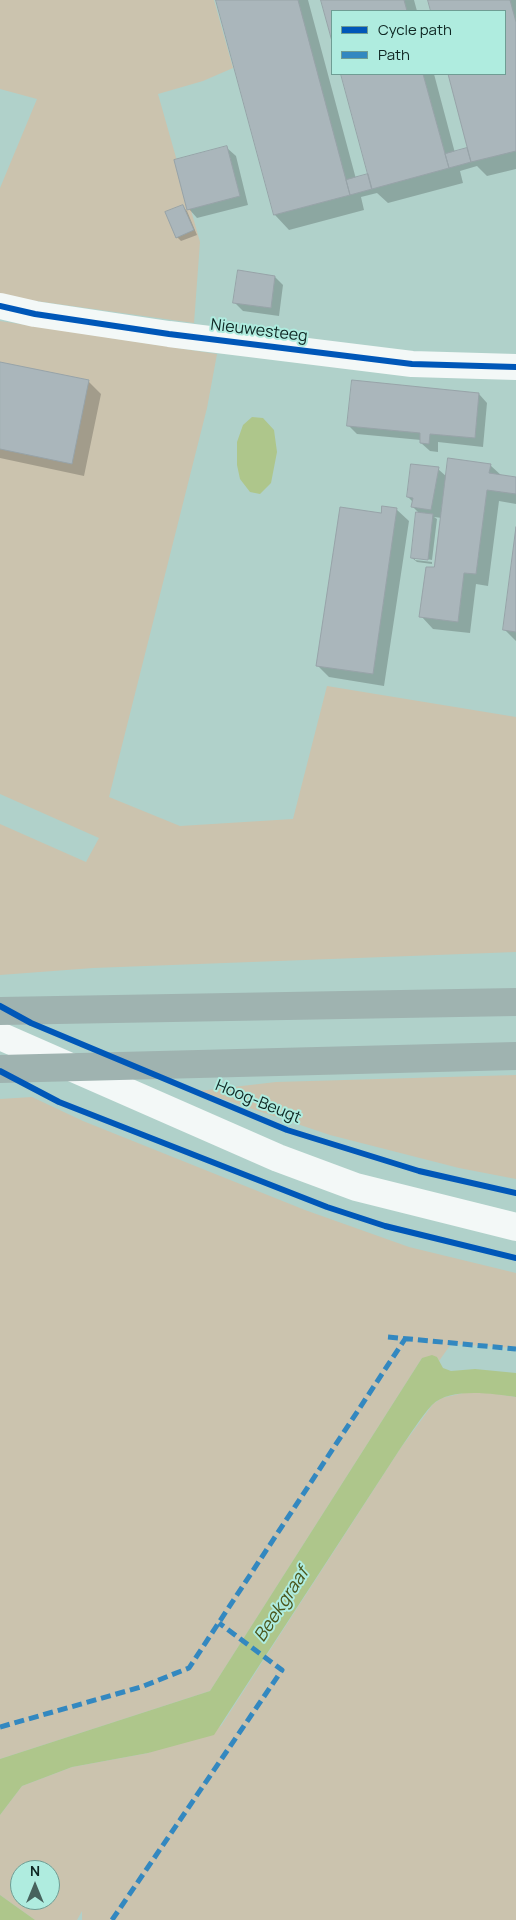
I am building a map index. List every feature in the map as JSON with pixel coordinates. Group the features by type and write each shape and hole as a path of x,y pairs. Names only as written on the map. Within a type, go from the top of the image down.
{"highway":[{"path":"0,1012 516,1002"},
{"path":"0,1069 516,1056"}],"street":[{"name":"Nieuwesteeg","path":"0,306 35,314 169,334 402,363 516,367"},
{"path":"0,1036 278,1158 356,1187 516,1227"}],"shaded area":[{"path":"0,0 214,0 233,68 203,81 158,94 200,242 194,323 0,296 0,188 37,99 0,89"},
{"path":"0,321 217,354 207,408 109,797 180,826 293,819 327,686 516,717 516,952 93,968 0,975 0,824 86,862 99,838 0,794"},
{"path":"516,1075 516,1179 459,1168 330,1135 199,1091 276,1082"},
{"path":"32,1097 83,1121 305,1210 409,1247 516,1273 516,1348 451,1344 439,1361 437,1357 422,1358 210,1691 0,1759 0,1099"},
{"path":"463,1393 490,1393 516,1397 516,1920 82,1920 82,1911 77,1920 35,1920 21,1910 60,1910 60,1860 10,1860 10,1902 0,1895 0,1815 22,1786 72,1767 148,1753 221,1726 400,1449 433,1404 442,1398"}],"water":[{"path":"252,417 263,418 274,430 277,452 271,483 260,494 250,492 240,479 237,465 237,442 243,425"},
{"name":"Beekgraaf","path":"432,1355 437,1357 443,1368 451,1371 475,1369 516,1373 516,1397 484,1393 460,1394 440,1399 432,1405 400,1449 214,1735 148,1753 72,1767 22,1786 0,1815 0,1759 210,1691 422,1358"},
{"path":"0,1895 10,1902 10,1910 21,1910 35,1920 0,1920"}],"building":[{"path":"216,0 298,0 350,195 274,215"},
{"path":"321,0 404,0 407,10 331,10 331,37"},
{"path":"428,0 510,0 516,22 516,151 471,162 448,75 506,75 506,10 431,10"},
{"path":"341,75 423,75 449,168 372,189"},
{"path":"227,146 240,196 187,210 174,160"},
{"path":"467,148 471,162 449,168 445,154"},
{"path":"368,174 372,189 350,195 346,180"},
{"path":"183,205 194,230 176,238 165,212"},
{"path":"238,270 275,276 271,308 233,303"},
{"path":"0,362 89,380 72,464 0,449"},
{"path":"352,380 479,393 475,438 430,434 429,444 420,443 420,433 347,426"},
{"path":"448,458 491,464 489,473 516,477 516,494 487,490 476,574 464,573 458,622 419,617 426,567 434,567"},
{"path":"411,464 439,467 431,510 411,507 413,498 407,497"},
{"path":"382,506 397,508 373,674 316,666 340,507 381,513"},
{"path":"416,512 433,514 428,560 411,558"},
{"path":"516,527 516,632 503,630"}],"marked path":[{"path":"388,1337 516,1349"},
{"path":"0,1727 141,1687 189,1668 405,1339"},
{"path":"112,1920 282,1670 219,1623"}],"cycle path":[{"path":"0,306 35,314 169,334 412,364 516,367"},
{"name":"Hoog-Beugt","path":"0,1006 31,1023 287,1130 419,1171 516,1193"},
{"path":"0,1071 59,1102 327,1207 385,1226 516,1258"}]}
